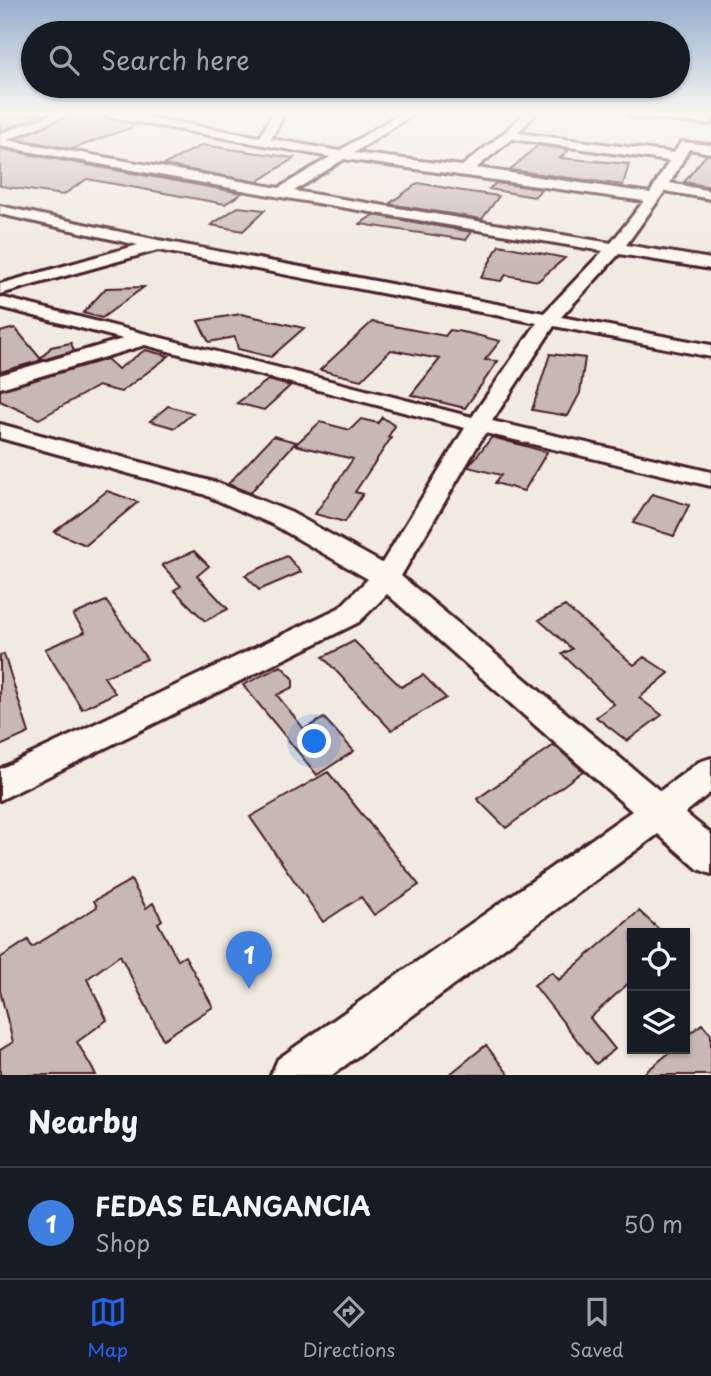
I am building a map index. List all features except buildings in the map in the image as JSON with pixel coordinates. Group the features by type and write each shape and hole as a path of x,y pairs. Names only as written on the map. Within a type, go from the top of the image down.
{"street":[{"path":"131,164 711,264"},
{"path":"281,192 325,164"},
{"path":"416,164 658,192 711,195"},
{"path":"465,170 472,164"},
{"path":"0,785 349,615 386,578 478,425 550,318 616,247 658,192 675,164"},
{"path":"0,210 158,245 550,318 711,351"},
{"path":"0,289 158,245"},
{"path":"0,302 478,425 711,479"},
{"path":"0,382 147,338"},
{"path":"0,431 212,489 283,519 386,578 503,680 661,811 711,857"},
{"path":"294,1075 661,811 711,772"}],"place":[{"name":"FEDAS ELANGANCIA","path":"249,989"}]}
